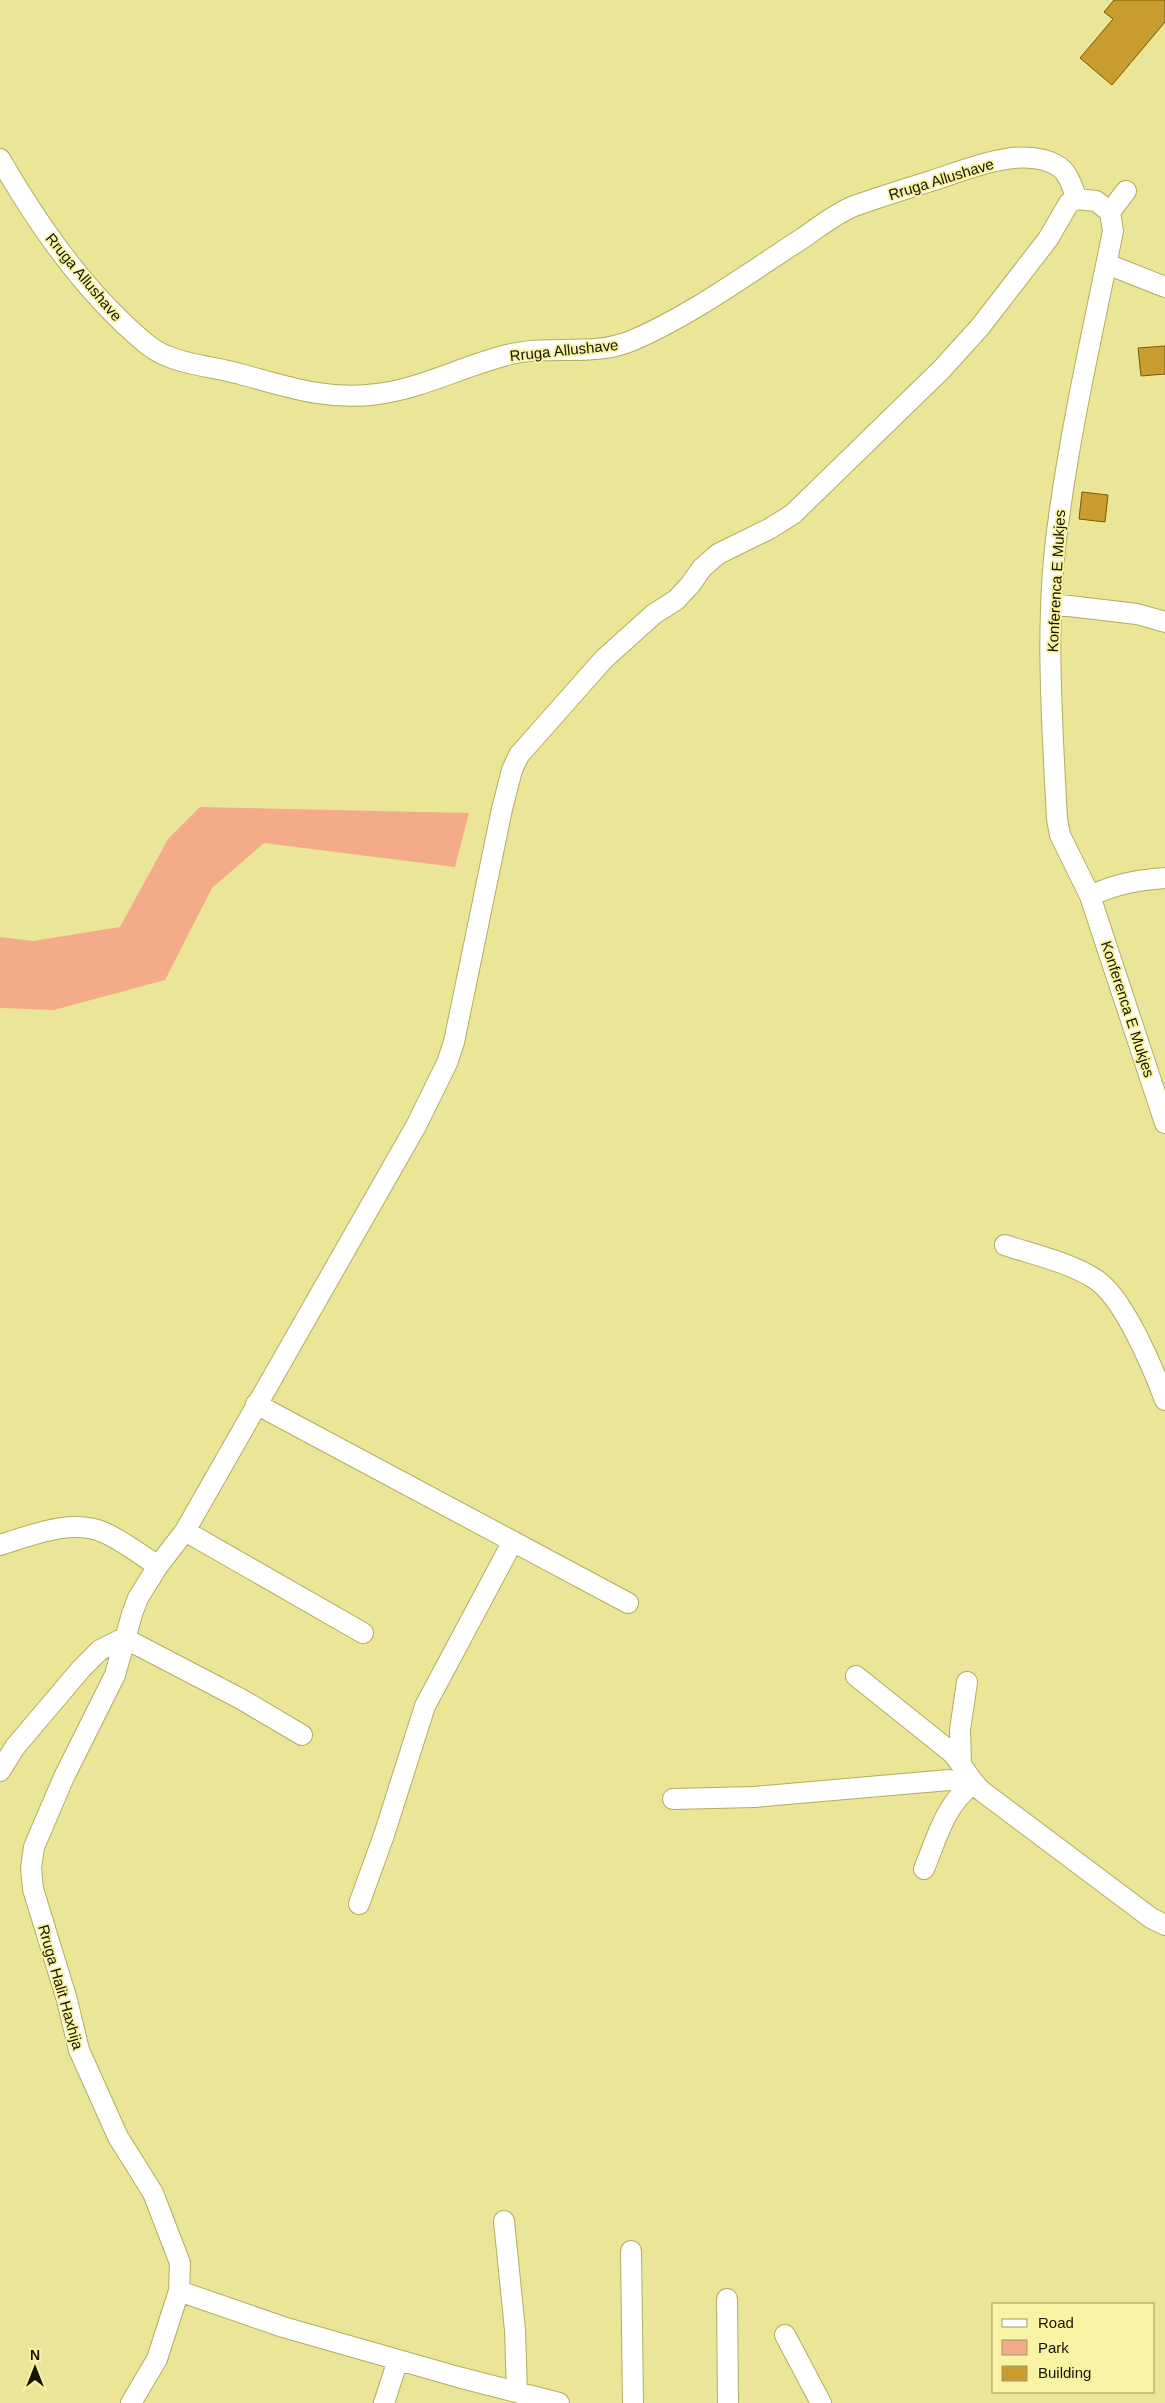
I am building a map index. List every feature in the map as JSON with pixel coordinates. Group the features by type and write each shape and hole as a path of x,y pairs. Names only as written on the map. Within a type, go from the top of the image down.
{"street":[{"name":"Rruga Allushave","path":"0,160 34,217 62,254 104,305 139,338 166,356 240,374 278,386 316,394 348,397 381,394 427,382 508,354 536,350 598,348 629,342 661,327 723,289 807,235 832,216 854,206 994,161 1026,158 1046,160 1056,165 1067,175 1077,199"},
{"path":"1077,199 1096,201 1110,212 1126,191"},
{"name":"Rruga Halit Haxhija","path":"130,2403 157,2359 179,2291 180,2263 153,2193 118,2137 79,2050 67,2000 33,1890 31,1868 34,1847 64,1777 115,1675 124,1638 138,1598 158,1566 185,1531 416,1126 447,1063 460,1017 502,809 512,770 519,756 604,659 654,614 676,600 702,568 718,554 769,529 793,514 915,396 980,327 1048,240 1070,203 1077,199"},
{"name":"Konferenca E Mukjes","path":"1110,212 1113,231 1058,517 1052,604 1052,713 1058,828 1090,896 1165,1123"},
{"path":"1107,264 1165,287"},
{"path":"1052,604 1137,614 1165,622"},
{"path":"1090,896 1109,886 1130,881 1165,878"},
{"path":"1005,1245 1070,1267 1096,1279 1113,1297 1142,1345 1165,1400"},
{"path":"256,1404 628,1603"},
{"path":"0,1545 56,1530 90,1528 106,1533 158,1566"},
{"path":"185,1531 363,1633"},
{"path":"359,1904 384,1835 425,1706 512,1541"},
{"path":"0,1771 15,1747 81,1668 100,1650 124,1638 241,1699 302,1735"},
{"path":"856,1676 900,1709 961,1762 973,1784 1151,1918 1165,1925"},
{"path":"961,1762 960,1730 967,1682"},
{"path":"674,1799 754,1796 949,1780 973,1784"},
{"path":"924,1869 950,1808 960,1794 973,1784"},
{"path":"504,2220 515,2330 517,2392"},
{"path":"631,2250 633,2403"},
{"path":"179,2291 283,2327 559,2403"},
{"path":"728,2299 728,2403"},
{"path":"785,2335 821,2403"},
{"path":"384,2403 398,2360"}],"green space":[{"path":"200,807 469,813 455,867 264,843 212,888 165,980 54,1010 0,1008 0,937 33,941 120,927 168,839"}],"building":[{"path":"1114,0 1165,0 1165,22 1112,85 1080,58 1113,19 1104,12"},
{"path":"1165,346 1165,374 1141,376 1138,348"},
{"path":"1082,492 1108,495 1105,522 1079,519"}]}
